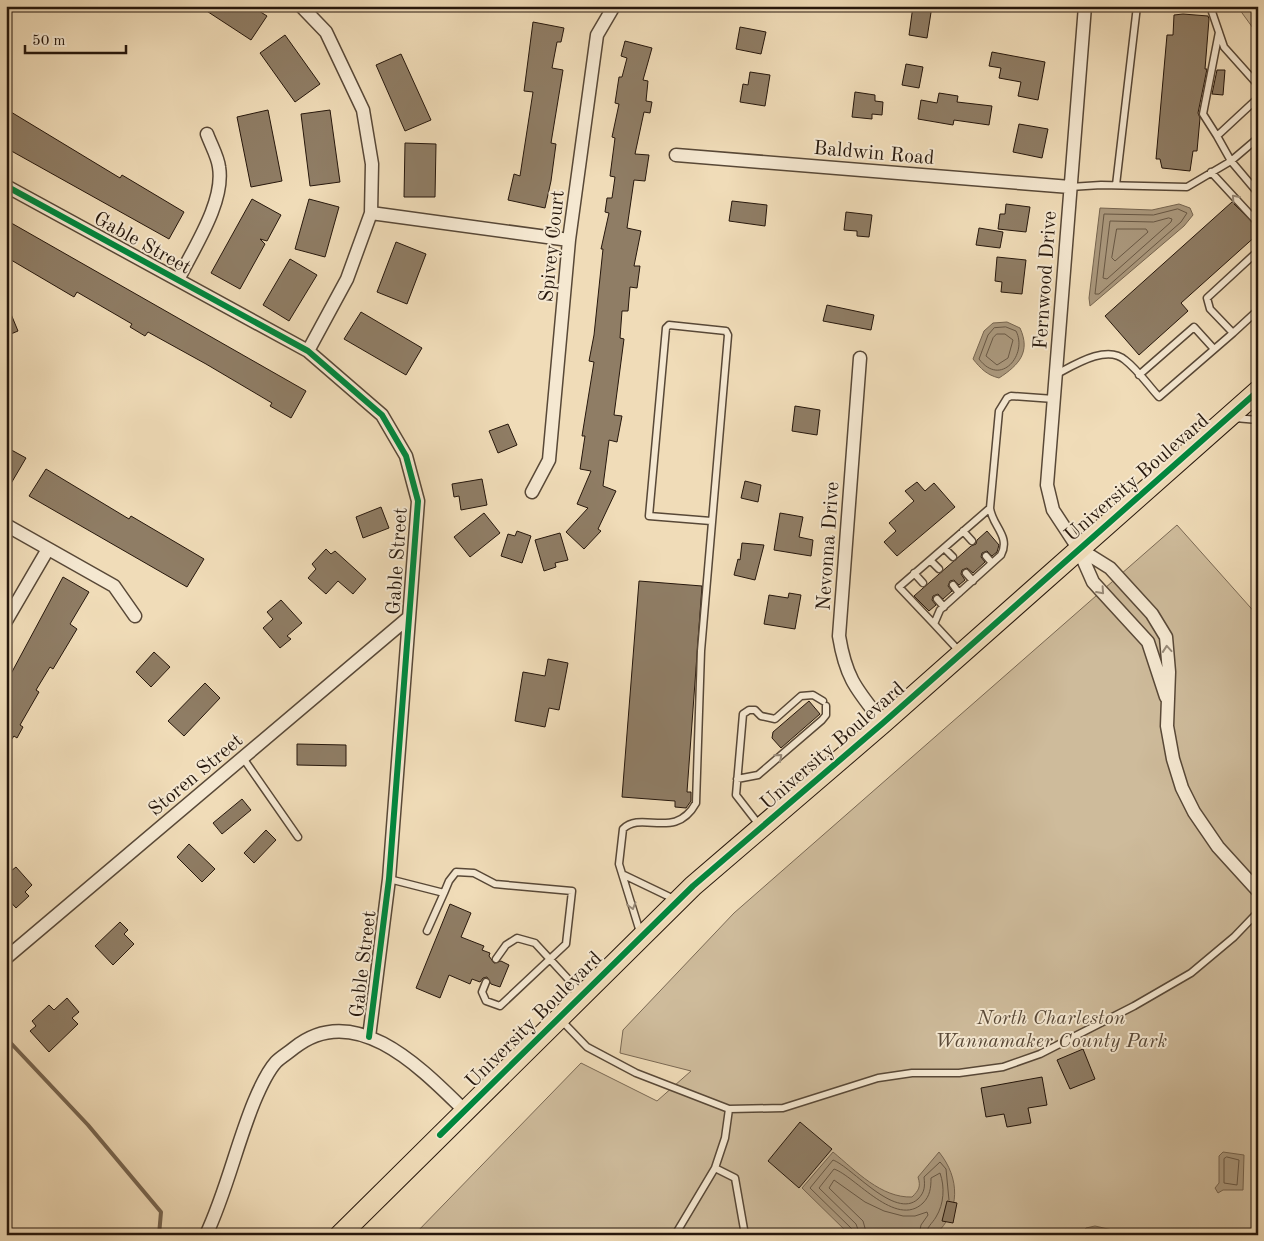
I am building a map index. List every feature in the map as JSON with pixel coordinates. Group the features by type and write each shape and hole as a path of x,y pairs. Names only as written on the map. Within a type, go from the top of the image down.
{"main road":[{"name":"University Boulevard","path":"340,1235 678,900 883,724 1078,548 1258,391"}],"street":[{"path":"301,6 326,32 363,110 372,164 370,213 347,279 308,351"},
{"name":"Spivey Court","path":"532,492 549,460 569,240 598,35 614,6"},
{"name":"Fernwood Drive","path":"1085,6 1047,485 1053,510 1078,548 1093,582 1148,642 1166,697"},
{"path":"178,280 208,221 218,194 219,167 207,134"},
{"name":"Baldwin Road","path":"676,155 1070,187"},
{"name":"Gable Street","path":"6,186 308,351 382,415 406,456 418,502 389,879 369,1037"},
{"path":"370,213 569,240"},
{"name":"Nevonna Drive","path":"860,358 838,636 843,660 853,686 883,724"},
{"path":"6,525 114,586 135,616"},
{"name":"Fernwood Drive","path":"1078,548 1110,568 1152,614 1166,637 1169,672 1166,697 1167,726 1182,788 1194,812 1218,846 1258,891"},
{"path":"6,621 48,549"},
{"name":"Storen Street","path":"6,958 408,618"},
{"path":"206,1235 254,1101 276,1063 307,1038 334,1031 369,1037 392,1048 422,1068 464,1110"}],"lane":[{"path":"1116,185 1137,6"},
{"path":"1210,6 1224,47 1258,85"},
{"path":"1218,32 1204,114 1231,161 1257,189"},
{"path":"1217,136 1258,98"},
{"path":"1070,187 1116,185 1187,187 1231,161 1258,138"},
{"path":"1211,172 1258,223"},
{"path":"1232,333 1210,309 1207,298 1258,251"},
{"path":"1056,374 1083,360 1109,354 1124,358 1159,397 1258,310"},
{"path":"641,936 619,864 623,829 627,825 679,821 690,814 696,803 701,651 728,336 726,331 669,325 666,328 649,516 711,521"},
{"path":"1139,375 1194,327 1214,349"},
{"path":"934,624 935,618 944,607 1001,555 1005,542 990,516 990,508 998,418 1003,403 1011,396 1054,399"},
{"path":"1227,419 1242,417 1258,420"},
{"path":"961,653 899,586 990,508"},
{"path":"963,531 972,541"},
{"path":"944,548 952,558"},
{"path":"986,556 992,563"},
{"path":"930,560 939,569"},
{"path":"914,573 923,584"},
{"path":"966,573 973,581"},
{"path":"953,585 959,593"},
{"path":"936,599 944,607"},
{"path":"737,779 758,775 822,720 826,715 825,704 818,697 808,694 801,696 775,719 761,716 755,710 749,710 743,714 737,779 736,795 761,827"},
{"path":"243,758 298,837"},
{"path":"427,931 448,881 456,872 474,873 495,884 572,891 566,944 500,1006 486,1001 482,992 486,982"},
{"path":"624,876 678,900"},
{"path":"389,879 444,893"},
{"path":"559,1018 587,1047 636,1073 730,1109 783,1108 878,1078 912,1073 959,1072 1003,1067 1040,1054 1134,1006 1191,973 1234,937 1258,912"},
{"path":"496,960 506,945 517,938 536,943 582,994"},
{"path":"676,1235 715,1168 725,1138 730,1109"},
{"path":"715,1168 735,1178 745,1235"}],"green space":[{"path":"1237,6 1258,6 1258,35"},
{"name":"North Charleston Wannamaker County Park","path":"1177,525 1258,616 1258,1235 414,1235 581,1063 657,1101 691,1071 620,1053 623,1030 734,913"}],"water":[{"path":"1179,204 1190,208 1193,215 1184,226 1090,306 1089,298 1100,208 1152,210"},
{"path":"1007,322 1020,328 1024,344 1023,351 1017,363 999,378 984,371 973,359 984,331 993,323"},
{"path":"833,1152 879,1188 901,1196 912,1197 919,1188 918,1177 939,1152 946,1162 954,1183 955,1194 950,1216 935,1235 850,1235 802,1188"},
{"path":"1223,1152 1244,1155 1243,1190 1223,1190 1218,1193 1215,1188 1219,1183 1219,1156"},
{"path":"1095,1226 1134,1235 1081,1235 1086,1228"}],"building":[{"path":"199,6 251,6 267,16 251,40"},
{"path":"913,6 932,6 927,38 909,35"},
{"path":"1174,15 1208,16 1209,19 1205,69 1207,69 1198,113 1200,118 1197,151 1193,151 1190,171 1162,168 1160,159 1156,159 1167,35 1173,35"},
{"path":"533,22 564,28 561,42 557,42 552,68 563,70 551,143 556,144 545,208 508,200 514,174 520,176 533,92 524,91"},
{"path":"740,27 766,32 761,54 736,49"},
{"path":"285,35 320,84 295,102 260,53"},
{"path":"625,41 652,48 643,80 648,81 646,101 652,102 650,113 644,112 635,154 649,155 645,181 634,180 627,228 641,231 634,266 640,266 637,288 630,287 628,311 622,311 620,338 624,339 614,415 622,416 617,442 609,440 603,486 616,491 598,529 601,531 584,549 566,532 588,508 577,504 591,471 580,469 585,436 582,436 594,362 589,361 594,335 603,249 601,249 609,213 605,212 607,198 612,198 615,177 610,176 615,138 612,137 619,104 615,103 619,77 622,77 627,58 621,56"},
{"path":"992,52 1045,62 1038,100 1018,96 1021,82 999,78 1001,68 989,66"},
{"path":"401,54 431,120 405,131 376,65"},
{"path":"906,64 923,67 919,88 902,85"},
{"path":"1217,70 1225,70 1223,95 1212,94"},
{"path":"750,72 770,75 765,106 740,102 743,84 748,85"},
{"path":"855,92 875,95 875,101 883,102 882,115 872,114 872,119 852,117"},
{"path":"939,93 958,96 957,102 992,106 989,125 954,120 953,125 918,119 921,100 937,103"},
{"path":"6,109 120,178 122,175 184,212 169,239 6,148"},
{"path":"268,110 282,181 251,187 237,117"},
{"path":"330,110 340,182 310,186 301,114"},
{"path":"1019,124 1048,129 1042,158 1013,152"},
{"path":"405,143 436,144 435,197 404,197"},
{"path":"252,199 281,215 267,241 260,239 265,244 240,289 211,273"},
{"path":"309,199 339,207 325,257 295,249"},
{"path":"732,201 767,205 765,226 729,221"},
{"path":"1232,202 1258,228 1258,234 1181,303 1188,311 1139,355 1105,316"},
{"path":"1006,204 1030,207 1026,232 998,229 1000,214 1005,214"},
{"path":"846,212 872,215 869,237 857,236 857,231 844,230"},
{"path":"6,220 306,391 291,418 270,406 272,403 206,364 148,332 145,336 130,327 132,324 77,292 74,297 6,257"},
{"path":"979,228 1003,232 1000,248 976,245"},
{"path":"396,242 426,254 407,304 377,292"},
{"path":"997,257 1026,260 1022,294 1001,292 1002,282 995,281"},
{"path":"290,259 317,275 289,321 263,305"},
{"path":"6,302 18,331 6,336"},
{"path":"827,305 874,315 871,330 823,321"},
{"path":"361,312 422,348 406,375 344,339"},
{"path":"795,406 820,410 817,435 792,431"},
{"path":"508,424 517,445 498,453 489,431"},
{"path":"6,447 26,458 6,492"},
{"path":"46,469 129,519 131,516 204,559 187,587 29,496"},
{"path":"482,479 487,505 461,510 459,496 454,497 452,484"},
{"path":"745,481 761,485 758,502 741,498"},
{"path":"917,482 925,491 934,483 955,507 897,556 884,542 896,531 889,523 914,501 905,491"},
{"path":"381,507 389,528 363,538 356,517"},
{"path":"484,513 500,533 470,557 454,537"},
{"path":"780,513 803,517 799,537 813,540 811,556 774,550"},
{"path":"517,531 531,536 522,563 501,556 508,534 515,536"},
{"path":"987,531 999,545 997,552 992,556 987,551 982,553 981,557 985,562 973,573 967,568 962,570 961,574 965,580 959,585 954,580 950,581 948,586 952,591 943,599 938,594 933,596 932,600 936,605 929,611 914,596 971,546 976,544 977,540"},
{"path":"560,533 568,560 555,563 556,567 544,571 535,540"},
{"path":"742,543 764,545 755,580 734,575 738,559 740,560"},
{"path":"326,549 331,554 335,551 366,579 353,594 338,581 326,594 308,578 316,569 312,564"},
{"path":"63,577 89,592 70,624 77,629 53,669 50,667 36,690 39,692 20,725 23,727 17,738 14,736 6,747 6,683"},
{"path":"639,581 702,586 687,792 691,792 691,801 686,808 675,807 675,801 622,797"},
{"path":"789,593 801,595 795,629 764,624 769,595 788,598"},
{"path":"281,600 302,623 287,636 291,639 280,648 263,628 273,619 267,612"},
{"path":"154,652 170,667 151,687 136,672"},
{"path":"548,659 568,663 559,710 549,708 545,727 515,721 523,672 545,676"},
{"path":"205,683 220,698 184,736 168,721"},
{"path":"809,701 820,714 781,748 772,738 773,732"},
{"path":"297,744 346,745 346,766 297,765"},
{"path":"242,799 251,810 222,834 213,823"},
{"path":"266,830 276,840 254,863 244,853"},
{"path":"189,844 215,869 202,882 177,857"},
{"path":"16,867 32,885 25,892 29,896 16,908 7,898 12,894 6,887 6,875"},
{"path":"450,904 471,913 461,937 484,946 482,950 490,953 489,956 494,963 501,961 509,965 500,987 491,984 487,977 483,978 480,982 472,979 470,984 449,975 440,998 416,988"},
{"path":"120,922 128,930 124,934 134,944 113,965 95,946"},
{"path":"67,998 79,1012 72,1018 78,1024 49,1052 30,1031 36,1026 32,1021 49,1005 54,1010"},
{"path":"1083,1049 1095,1079 1070,1089 1057,1060"},
{"path":"1042,1077 1047,1105 1028,1108 1031,1123 1007,1127 1004,1114 986,1117 981,1088"},
{"path":"800,1122 832,1149 799,1188 768,1161"},
{"path":"947,1201 957,1203 953,1223 942,1221"}],"waterway":[{"path":"6,1038 88,1125 161,1212 159,1235"}],"cycle path":[{"path":"6,186 308,351 382,415 406,456 418,501 389,879 369,1037"},
{"path":"440,1135 693,886 883,723 1258,391"}]}
